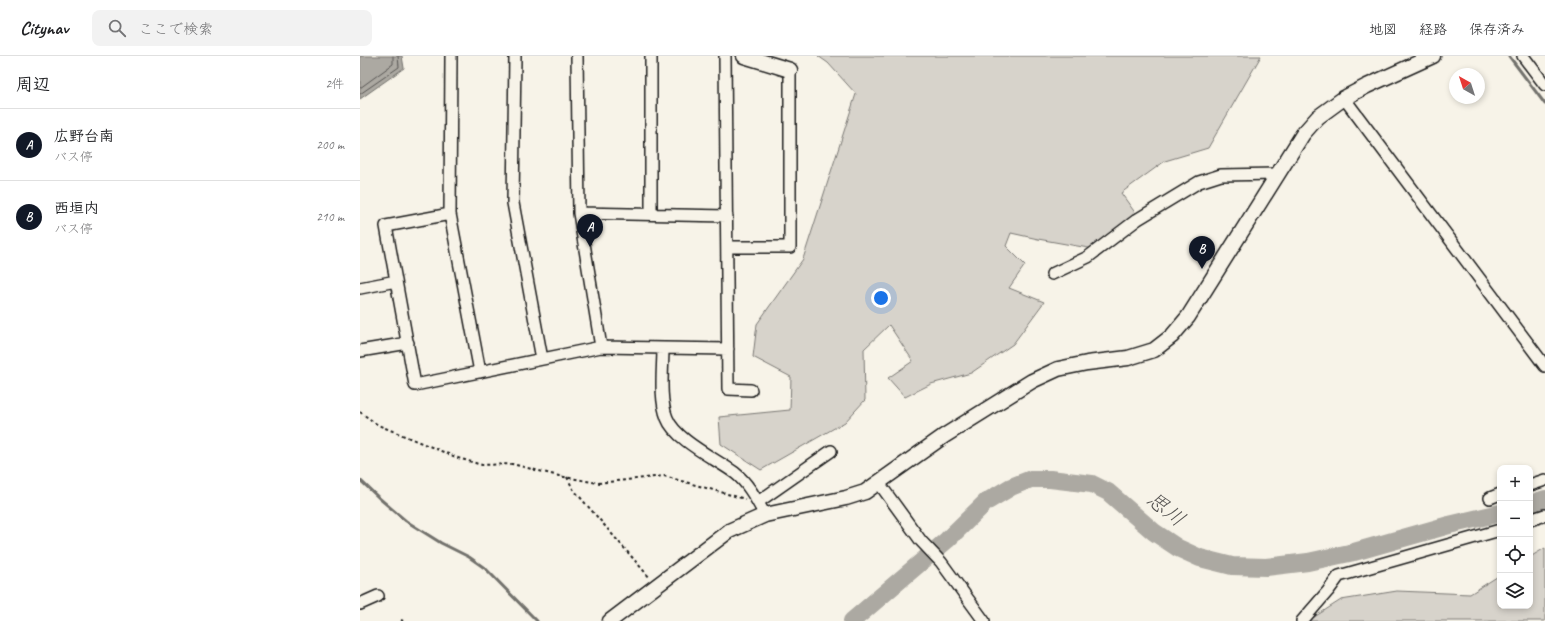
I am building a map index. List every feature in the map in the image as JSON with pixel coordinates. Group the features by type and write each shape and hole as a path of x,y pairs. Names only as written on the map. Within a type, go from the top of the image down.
{"street":[{"path":"451,56 450,214 480,372"},
{"path":"515,56 513,203 542,359"},
{"path":"577,56 579,213 600,347"},
{"path":"651,56 651,214"},
{"path":"725,56 728,389 751,390"},
{"path":"727,247 790,247 790,70 744,56"},
{"path":"610,621 729,530 765,516 846,498 865,492 944,436 1032,381 1058,369 1087,363 1128,358 1154,350 1172,336 1188,317 1303,134 1318,117 1344,98 1433,56"},
{"path":"1524,56 1545,85"},
{"path":"1344,98 1545,366"},
{"path":"1052,274 1088,257 1138,220 1199,182 1221,175 1278,174"},
{"path":"579,213 727,216"},
{"path":"450,214 386,226 415,385 600,347 728,349"},
{"path":"360,288 396,281"},
{"path":"360,351 408,343"},
{"path":"663,348 663,399 667,419 678,434 736,474 753,493 765,516"},
{"path":"758,502 831,451"},
{"path":"1533,484 1545,480"},
{"path":"879,483 921,541 941,562 984,621"},
{"path":"1533,519 1545,516"},
{"path":"1302,621 1339,576 1497,531"},
{"path":"360,604 378,596"}],"path":[{"path":"360,412 378,425 458,458 482,465 512,464 598,483 664,476 758,502"},
{"path":"567,477 573,489 657,585"}],"shaded area":[{"path":"818,56 1261,56 1208,148 1165,161 1121,193 1136,214 1094,249 1011,233 1006,246 1025,265 1009,288 1044,302 1013,344 971,373 931,384 905,397 888,378 913,361 889,325 864,349 865,400 845,422 761,470 721,444 719,417 790,410 791,377 753,357 757,324 803,259 856,94 828,63"},
{"path":"1545,548 1545,621 1308,621 1341,600 1397,591 1470,594 1497,577 1497,609 1533,609 1533,555"}],"water":[{"path":"360,56 402,56 404,68 360,99"}],"waterway":[{"path":"1509,56 1545,104"},
{"name":"思川","path":"852,621 947,540 986,502 1011,487 1031,479 1050,479 1092,484 1108,492 1154,532 1178,548 1200,558 1232,566 1266,567 1308,562 1354,552 1449,525 1497,514"},
{"path":"360,480 406,521 441,543 469,557 486,569 537,621"},
{"name":"思川","path":"1533,503 1545,499"}],"place":[{"name":"広野台南","path":"590,247"},
{"name":"西垣内","path":"1202,269"}]}
